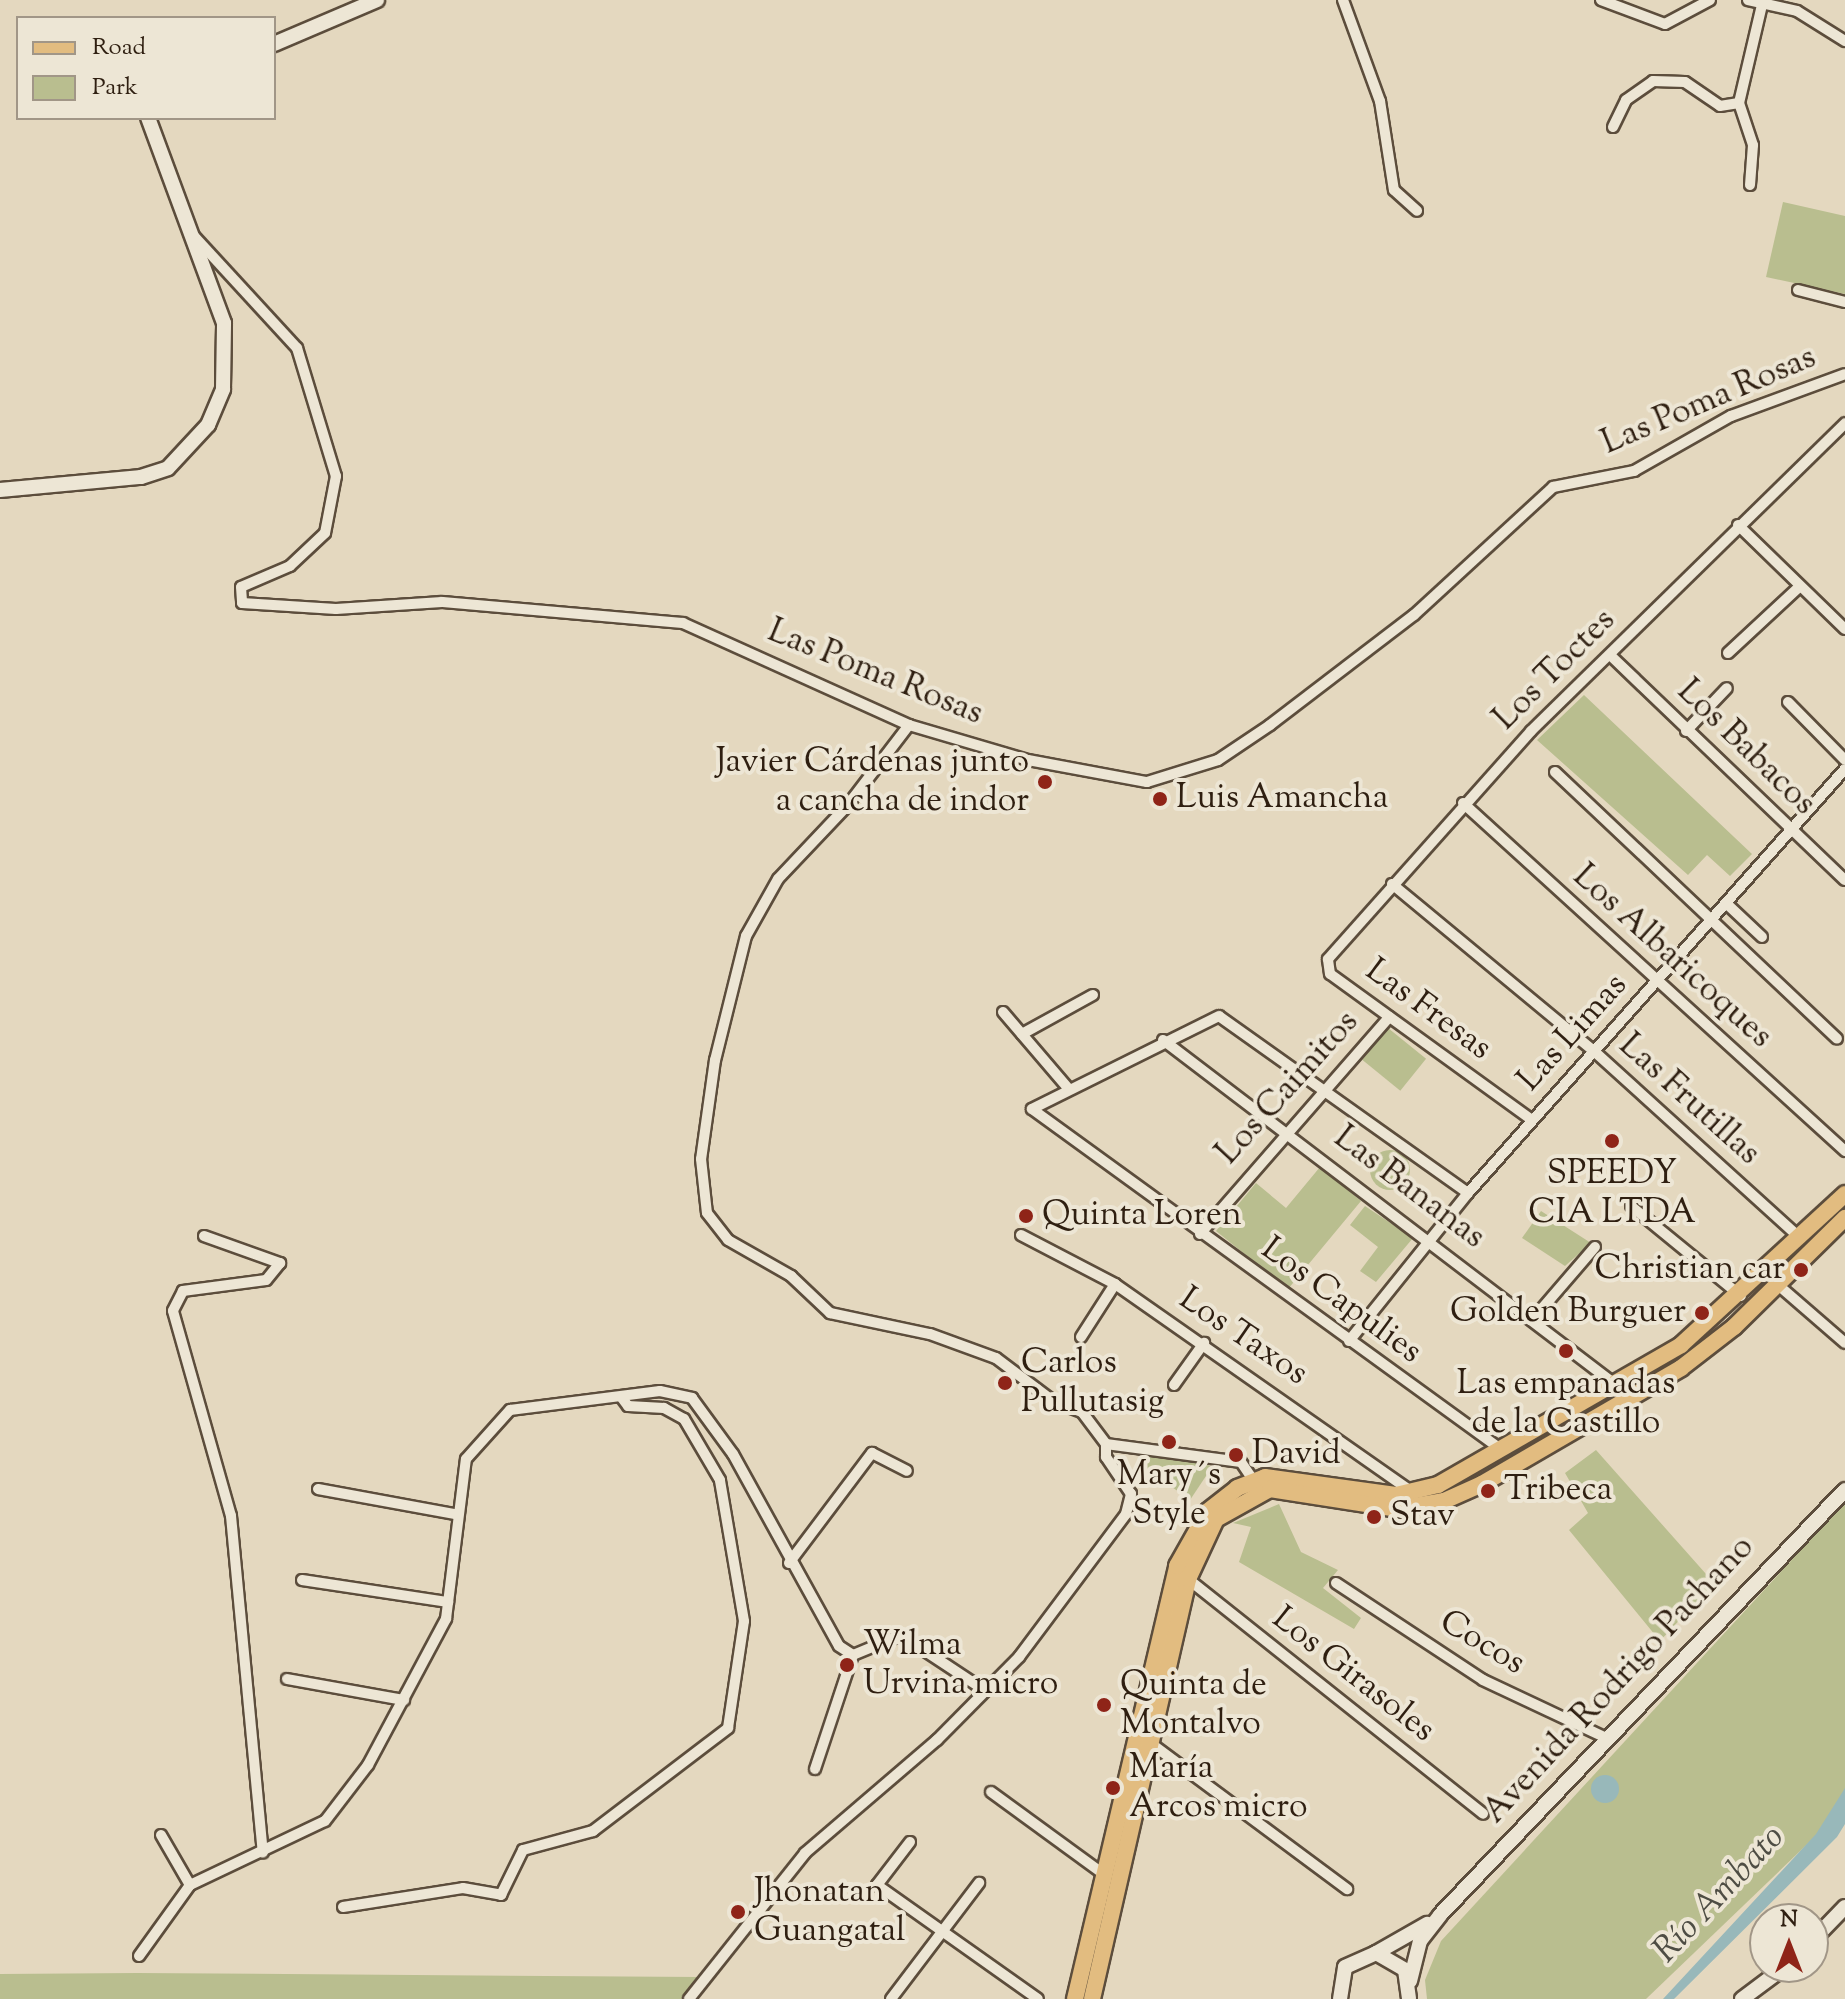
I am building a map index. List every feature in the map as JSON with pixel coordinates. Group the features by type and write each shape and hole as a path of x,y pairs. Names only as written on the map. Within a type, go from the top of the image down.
{"main road":[{"path":"276,43 377,0"},
{"path":"0,490 141,477 193,448 223,389 228,351 149,120"},
{"path":"1412,1500 1618,1387 1742,1296 1845,1194"},
{"path":"1092,1999 1147,1732 1177,1566 1212,1515 1256,1485 1412,1500 1482,1484 1640,1394 1734,1327 1845,1218"},
{"name":"Avenida Rodrigo Pachano","path":"1410,1994 1420,1941 1440,1915 1845,1490"},
{"path":"1075,1999 1105,1875 1188,1579 1212,1515"},
{"path":"1829,1924 1845,1907"},
{"name":"Avenida Rodrigo Pachano","path":"1338,1996 1354,1959 1376,1953 1440,1915"},
{"path":"1376,1953 1398,1961 1410,1994"},
{"path":"1742,1999 1764,1983"}],"street":[{"path":"1343,0 1380,101 1394,190 1417,211"},
{"path":"1601,0 1665,24 1710,0"},
{"path":"1748,0 1797,11 1844,37"},
{"path":"1750,185 1753,145 1739,103 1762,5"},
{"path":"1613,127 1626,100 1653,81 1685,82 1720,106 1739,103"},
{"name":"Las Poma Rosas","path":"183,226 239,277 297,348 336,476 325,533 290,566 241,587 242,603 336,609 442,602 631,614 683,623 909,725 1114,779 1174,779 1218,760 1306,698 1424,606 1553,487 1634,471 1731,416 1845,374"},
{"path":"1798,290 1845,302"},
{"name":"Los Toctes","path":"1330,974 1328,959 1463,803 1738,525 1843,429"},
{"path":"1738,525 1845,629"},
{"path":"1728,653 1799,587"},
{"name":"Los Babacos","path":"1610,655 1845,880"},
{"path":"1686,731 1727,688"},
{"path":"1788,702 1845,760"},
{"path":"689,1999 805,1853 1019,1657 1130,1507 1131,1494 1106,1457 1106,1444 1088,1416 1053,1401 996,1358 930,1334 830,1313 791,1276 728,1240 707,1213 701,1159 715,1060 746,936 778,879 847,806 909,725"},
{"name":"Las Limas","path":"1349,1341 1468,1193 1845,769"},
{"path":"1555,772 1837,1039"},
{"name":"Los Albaricoques","path":"1463,803 1845,1151"},
{"name":"Las Frutillas","path":"1392,884 1595,1052 1799,1237"},
{"path":"1727,904 1762,937"},
{"name":"Las Fresas","path":"1330,974 1532,1120"},
{"path":"1022,1034 1093,995"},
{"path":"1003,1012 1068,1088 1163,1040 1219,1016 1468,1193"},
{"name":"Los Caimitos","path":"1200,1234 1286,1130 1326,1092 1389,1017"},
{"name":"Las Bananas","path":"1163,1040 1430,1237 1618,1387"},
{"name":"Los Capulies","path":"1068,1088 1032,1109 1200,1234 1503,1451"},
{"path":"1631,1206 1742,1296"},
{"name":"Los Taxos","path":"1021,1235 1115,1284 1204,1343 1412,1500"},
{"path":"204,1236 280,1263 266,1280 183,1291 173,1311 231,1516 263,1852"},
{"path":"1533,1319 1595,1247"},
{"path":"1081,1337 1115,1284"},
{"path":"1777,1284 1845,1343"},
{"path":"1174,1385 1204,1343"},
{"path":"139,1956 190,1885 263,1852 339,1807 441,1634 448,1602 454,1514 466,1459 510,1410 660,1391 692,1398 733,1454 789,1563 839,1646 853,1655"},
{"path":"343,1907 415,1892 469,1888 501,1895 523,1850 593,1831 728,1728 744,1621 720,1480 684,1419 664,1408 628,1406 622,1398"},
{"path":"1106,1444 1241,1462 1256,1485"},
{"path":"789,1563 872,1453 907,1471"},
{"path":"318,1489 454,1514"},
{"name":"Los Girasoles","path":"1188,1579 1483,1814"},
{"path":"302,1580 448,1602"},
{"name":"Cocos","path":"1336,1583 1483,1680 1606,1738"},
{"path":"815,1769 853,1655 901,1635 984,1690"},
{"path":"287,1679 404,1700"},
{"path":"1147,1732 1347,1889"},
{"path":"991,1792 1105,1875"},
{"path":"161,1835 190,1885"},
{"path":"910,1842 877,1885 940,1934 1038,1999"},
{"path":"891,1999 979,1883"}],"green space":[{"path":"1783,202 1845,216 1845,294 1766,277"},
{"path":"1584,695 1752,854 1730,876 1707,855 1688,875 1537,740"},
{"path":"1388,1028 1426,1059 1400,1091 1362,1060"},
{"path":"1390,1150 1404,1156 1410,1170 1404,1184 1390,1190 1376,1184 1370,1170 1376,1156"},
{"path":"1320,1167 1361,1201 1288,1289 1216,1231 1256,1183 1286,1208"},
{"path":"1365,1206 1413,1238 1376,1282 1360,1271 1378,1247 1350,1225"},
{"path":"1541,1211 1591,1243 1565,1266 1522,1238"},
{"path":"1596,1450 1714,1583 1660,1641 1569,1530 1588,1513 1565,1473"},
{"path":"1148,1453 1200,1461 1212,1467 1190,1500 1140,1464"},
{"path":"1845,1502 1845,1808 1646,1999 1427,1999 1425,1980 1441,1941"},
{"path":"1279,1504 1301,1552 1338,1570 1323,1588 1361,1618 1354,1629 1239,1562 1251,1527 1233,1523"},
{"path":"0,1974 700,1977 683,1999 0,1999"}],"water":[{"path":"1605,1775 1615,1779 1619,1789 1615,1799 1605,1803 1595,1799 1591,1789 1595,1779"},
{"path":"1845,1788 1845,1824 1837,1837 1771,1903 1752,1903 1816,1834"},
{"path":"1749,1906 1749,1924 1674,1999 1663,1999"}],"place":[{"name":"Javier Cárdenas junto a cancha de indor","path":"1045,782"},
{"name":"Luis Amancha","path":"1160,799"},
{"name":"SPEEDY CIA LTDA","path":"1612,1141"},
{"name":"Quinta Loren","path":"1026,1216"},
{"name":"Christian car","path":"1801,1270"},
{"name":"Golden Burguer","path":"1702,1313"},
{"name":"Las empanadas de la Castillo","path":"1566,1351"},
{"name":"Carlos Pullutasig","path":"1005,1383"},
{"name":"Mary´s Style","path":"1169,1442"},
{"name":"David","path":"1236,1455"},
{"name":"Tribeca","path":"1488,1491"},
{"name":"Stav","path":"1374,1517"},
{"name":"Wilma Urvina micro","path":"847,1665"},
{"name":"Quinta de Montalvo","path":"1104,1705"},
{"name":"María Arcos micro","path":"1113,1788"},
{"name":"Jhonatan Guangatal","path":"738,1912"}],"water label":[{"name":"Río Ambato","path":"1720,1895"}]}
